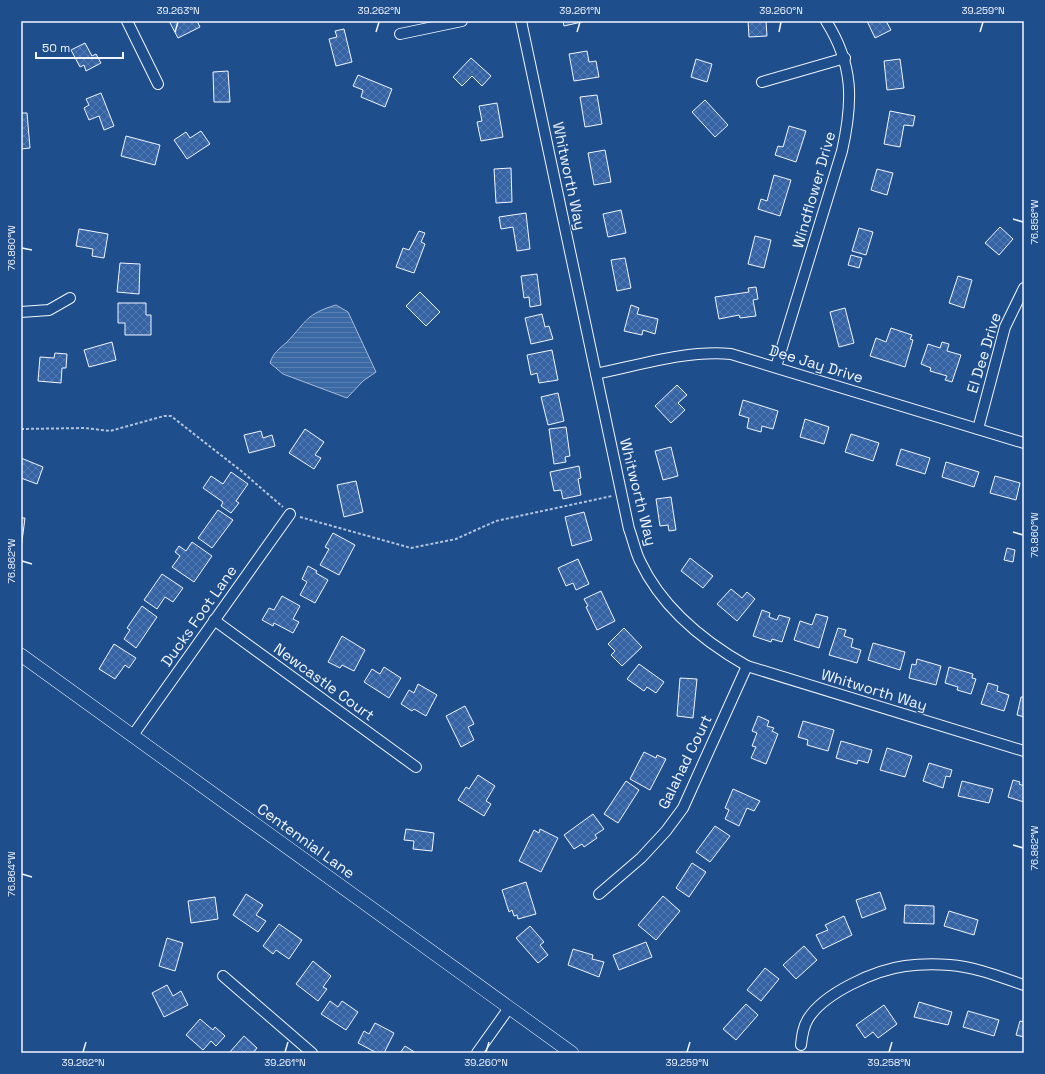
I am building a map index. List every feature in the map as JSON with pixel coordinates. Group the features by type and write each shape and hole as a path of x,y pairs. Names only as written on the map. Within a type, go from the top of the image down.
{"street":[{"path":"127,21 158,84"},
{"path":"400,34 462,21"},
{"name":"Whitworth Way","path":"521,21 629,529 640,561 656,587 674,611 695,632 719,650 747,666 1024,751"},
{"name":"Windflower Drive","path":"776,367 840,158 848,125 850,97 845,58 838,40 826,21"},
{"path":"762,82 845,58"},
{"name":"El Dee Drive","path":"978,429 1005,327 1024,288"},
{"path":"21,312 49,310 70,298"},
{"name":"Dee Jay Drive","path":"596,374 692,354 711,352 730,354 1024,443"},
{"name":"Ducks Foot Lane","path":"133,735 290,514"},
{"name":"Newcastle Court","path":"214,620 416,767"},
{"name":"Centennial Lane","path":"21,655 572,1053"},
{"name":"Galahad Court","path":"600,894 641,858 666,831 683,808 747,666"},
{"path":"800,1045 802,1030 808,1019 819,1006 844,989 870,976 903,966 929,964 978,970 1024,985"},
{"path":"223,976 312,1053"},
{"path":"477,1053 509,1008"}],"path":[{"path":"21,429 84,428 110,431 164,416 171,416 191,430 240,470 290,514 412,548 435,545 456,539 496,521 621,493"}],"water":[{"path":"336,305 348,312 376,372 363,381 347,398 283,374 270,363 277,351 308,319 326,308"}],"building":[{"path":"169,21 197,21 200,27 178,38"},
{"path":"563,21 586,21 564,26"},
{"path":"748,21 766,21 767,36 749,37"},
{"path":"867,21 886,21 891,30 875,38"},
{"path":"344,29 352,62 336,66 329,39 337,37 335,31"},
{"path":"85,43 92,56 96,54 101,63 86,71 84,65 80,67 71,50"},
{"path":"587,51 589,62 596,61 599,77 574,81 569,54"},
{"path":"471,58 491,76 482,86 472,76 462,86 453,77"},
{"path":"696,59 712,64 707,82 691,77"},
{"path":"900,59 904,88 887,90 884,61"},
{"path":"228,71 230,102 214,102 213,72"},
{"path":"358,75 392,89 385,107 361,97 363,90 353,86"},
{"path":"101,93 114,126 104,130 99,116 89,120 84,108 89,105 86,99"},
{"path":"597,95 602,124 585,127 580,97"},
{"path":"705,100 728,125 715,137 692,112"},
{"path":"497,103 503,137 481,141 477,122 482,121 479,106"},
{"path":"890,111 915,116 913,126 904,125 900,147 884,144"},
{"path":"21,113 27,113 30,148 21,149"},
{"path":"789,126 806,131 796,162 775,155 778,146 783,147"},
{"path":"201,131 210,144 187,159 174,140 186,132 190,138"},
{"path":"126,136 160,145 155,165 121,156"},
{"path":"605,150 611,182 594,185 588,153"},
{"path":"511,168 512,202 496,203 494,169"},
{"path":"877,169 893,173 887,195 871,190"},
{"path":"774,175 791,180 780,216 758,209 761,199 767,201"},
{"path":"621,210 626,233 608,237 603,214"},
{"path":"526,213 530,249 517,251 513,227 501,229 499,217"},
{"path":"1000,227 1013,239 999,255 985,243"},
{"path":"859,228 873,232 866,255 852,251"},
{"path":"79,229 108,234 104,258 92,256 93,249 76,246"},
{"path":"419,231 425,233 421,242 425,244 414,273 396,267 403,248 409,250"},
{"path":"755,236 771,240 764,268 748,264"},
{"path":"851,255 862,258 859,268 848,265"},
{"path":"625,258 631,288 617,291 611,260"},
{"path":"120,263 140,264 139,294 117,292"},
{"path":"537,274 541,305 530,307 529,297 524,298 521,276"},
{"path":"958,276 972,280 964,308 949,303"},
{"path":"756,287 758,299 753,300 756,316 740,318 739,315 719,319 715,297 749,292 748,288"},
{"path":"420,292 440,312 426,326 406,306"},
{"path":"118,303 146,303 146,315 151,315 151,335 125,335 125,323 118,323"},
{"path":"631,305 639,308 637,314 658,319 655,334 643,330 642,335 624,331"},
{"path":"845,308 854,343 839,347 830,312"},
{"path":"542,314 545,327 549,326 553,339 531,344 525,318"},
{"path":"891,328 912,335 910,339 913,340 905,367 870,356 876,338 886,342"},
{"path":"112,342 116,360 89,367 84,350"},
{"path":"942,342 949,344 947,351 961,355 952,382 945,380 947,376 930,371 931,368 921,364 928,344 940,348"},
{"path":"552,350 558,380 539,383 537,373 531,375 527,355"},
{"path":"55,353 67,354 66,368 62,368 61,383 38,381 40,357 54,358"},
{"path":"677,385 687,395 678,403 685,410 671,423 655,406"},
{"path":"558,393 564,421 548,425 541,397"},
{"path":"743,400 778,411 773,429 762,426 761,432 747,428 749,418 739,415"},
{"path":"805,419 829,427 824,444 800,437"},
{"path":"566,427 570,456 565,457 566,462 554,464 549,429"},
{"path":"305,429 324,442 315,455 321,458 314,469 289,453"},
{"path":"261,431 263,438 272,435 275,446 249,453 244,435"},
{"path":"851,434 879,443 873,461 845,452"},
{"path":"671,447 678,476 663,480 655,451"},
{"path":"901,449 930,458 925,474 896,465"},
{"path":"21,458 43,467 37,484 21,478"},
{"path":"946,462 979,472 974,487 942,477"},
{"path":"579,466 581,478 578,479 581,495 563,499 561,490 554,491 550,472"},
{"path":"231,472 248,484 236,501 239,503 231,513 221,506 223,502 203,488 211,476 223,484"},
{"path":"995,476 1020,483 1016,500 990,493"},
{"path":"356,481 363,512 344,517 337,485"},
{"path":"671,497 676,530 669,531 668,525 660,526 656,499"},
{"path":"218,510 233,520 212,548 198,538"},
{"path":"584,512 592,540 572,546 565,517"},
{"path":"21,518 25,518 21,549"},
{"path":"333,533 355,545 339,575 320,565 329,549 325,547"},
{"path":"192,542 212,556 194,582 172,567 180,556 175,552 179,546 186,551"},
{"path":"1007,548 1015,550 1013,562 1004,560"},
{"path":"690,558 713,576 703,588 681,571"},
{"path":"578,559 589,584 576,590 573,583 566,586 558,568"},
{"path":"308,566 328,580 315,603 300,595 307,582 302,579"},
{"path":"162,574 183,588 173,602 165,597 157,609 144,600"},
{"path":"731,589 742,598 747,592 755,599 737,621 717,604"},
{"path":"601,591 615,621 597,630 586,607 588,606 584,599"},
{"path":"282,596 300,606 293,619 299,622 293,633 274,623 273,626 262,620 269,608 274,610"},
{"path":"142,606 157,617 136,648 124,639 130,630 127,628"},
{"path":"762,610 770,613 769,617 777,620 779,615 790,618 782,642 772,639 771,642 753,636"},
{"path":"816,614 828,617 819,648 794,640 800,621 812,625"},
{"path":"624,628 642,647 622,666 611,655 615,651 608,644"},
{"path":"838,628 846,630 844,636 853,639 851,647 861,650 857,663 829,655"},
{"path":"342,636 365,650 354,671 342,665 340,668 328,662"},
{"path":"873,643 905,652 900,670 868,660"},
{"path":"114,644 136,658 129,668 125,665 115,679 99,669"},
{"path":"917,659 941,666 936,685 909,678 912,664 916,665"},
{"path":"639,664 664,682 656,693 647,687 644,691 627,679"},
{"path":"384,667 401,678 389,698 364,682 372,669 380,674"},
{"path":"949,667 973,674 972,678 976,679 971,694 957,690 958,687 945,683"},
{"path":"680,678 697,679 693,718 677,716"},
{"path":"988,683 998,686 997,691 1009,695 1004,711 981,704"},
{"path":"418,684 437,695 426,716 414,709 412,711 401,704 409,690 414,693"},
{"path":"1021,697 1024,697 1024,717 1017,715"},
{"path":"465,706 474,724 468,727 474,740 461,747 446,716"},
{"path":"758,716 769,721 767,726 774,728 772,731 778,734 766,764 751,758 756,747 752,746 757,733 752,731"},
{"path":"803,721 834,730 828,751 807,745 808,740 798,737"},
{"path":"841,741 872,750 868,763 858,760 857,764 836,758"},
{"path":"887,748 912,756 905,777 880,770"},
{"path":"644,752 656,758 657,755 666,759 650,790 630,779"},
{"path":"929,763 952,770 950,777 946,776 943,788 923,781"},
{"path":"478,775 495,786 486,801 491,804 484,816 458,800 466,787 469,789"},
{"path":"1013,780 1020,782 1019,784 1024,786 1024,802 1008,797"},
{"path":"626,781 639,790 618,823 604,814"},
{"path":"962,781 993,789 989,803 958,796"},
{"path":"733,789 760,801 754,811 747,808 739,826 725,819 729,810 725,808"},
{"path":"593,814 604,829 595,835 597,838 584,847 582,844 574,849 564,835"},
{"path":"715,826 730,836 710,862 696,852"},
{"path":"406,829 434,833 432,851 413,849 414,841 404,840"},
{"path":"540,829 558,838 541,872 519,861 534,830 539,833"},
{"path":"692,863 706,872 689,897 676,888"},
{"path":"526,882 536,914 518,919 517,915 514,916 512,910 509,912 502,890"},
{"path":"880,892 886,909 862,918 856,900"},
{"path":"246,894 263,905 256,915 266,921 258,932 233,915"},
{"path":"663,896 680,911 656,940 638,925"},
{"path":"215,897 218,919 191,923 188,901"},
{"path":"905,905 934,906 934,924 904,923"},
{"path":"949,911 978,920 974,935 944,926"},
{"path":"844,916 852,935 823,949 816,935 828,930 825,925"},
{"path":"279,924 302,940 289,959 276,950 273,954 263,946"},
{"path":"530,926 544,942 540,945 548,955 538,963 516,938"},
{"path":"167,938 183,943 175,971 159,966"},
{"path":"646,942 652,957 619,970 613,955"},
{"path":"804,946 817,960 796,979 783,965"},
{"path":"573,949 593,955 592,959 604,962 599,977 568,965"},
{"path":"313,961 331,976 323,987 327,989 318,1001 296,984"},
{"path":"765,968 779,979 761,1001 747,990"},
{"path":"167,985 173,996 181,991 188,1005 164,1017 152,993"},
{"path":"330,1001 338,1007 342,1001 358,1012 346,1030 321,1014"},
{"path":"919,1002 952,1012 948,1025 914,1017"},
{"path":"746,1004 758,1015 736,1040 723,1029"},
{"path":"884,1005 897,1024 878,1038 873,1032 865,1038 856,1025"},
{"path":"968,1011 999,1020 994,1036 963,1027"},
{"path":"200,1019 213,1030 215,1027 225,1036 216,1046 211,1041 203,1050 186,1035"},
{"path":"1020,1021 1024,1022 1024,1037 1016,1035"},
{"path":"375,1023 394,1033 384,1053 377,1053 358,1043 364,1031 369,1034"},
{"path":"244,1036 257,1048 253,1053 229,1053"},
{"path":"405,1046 416,1053 400,1053"}]}
